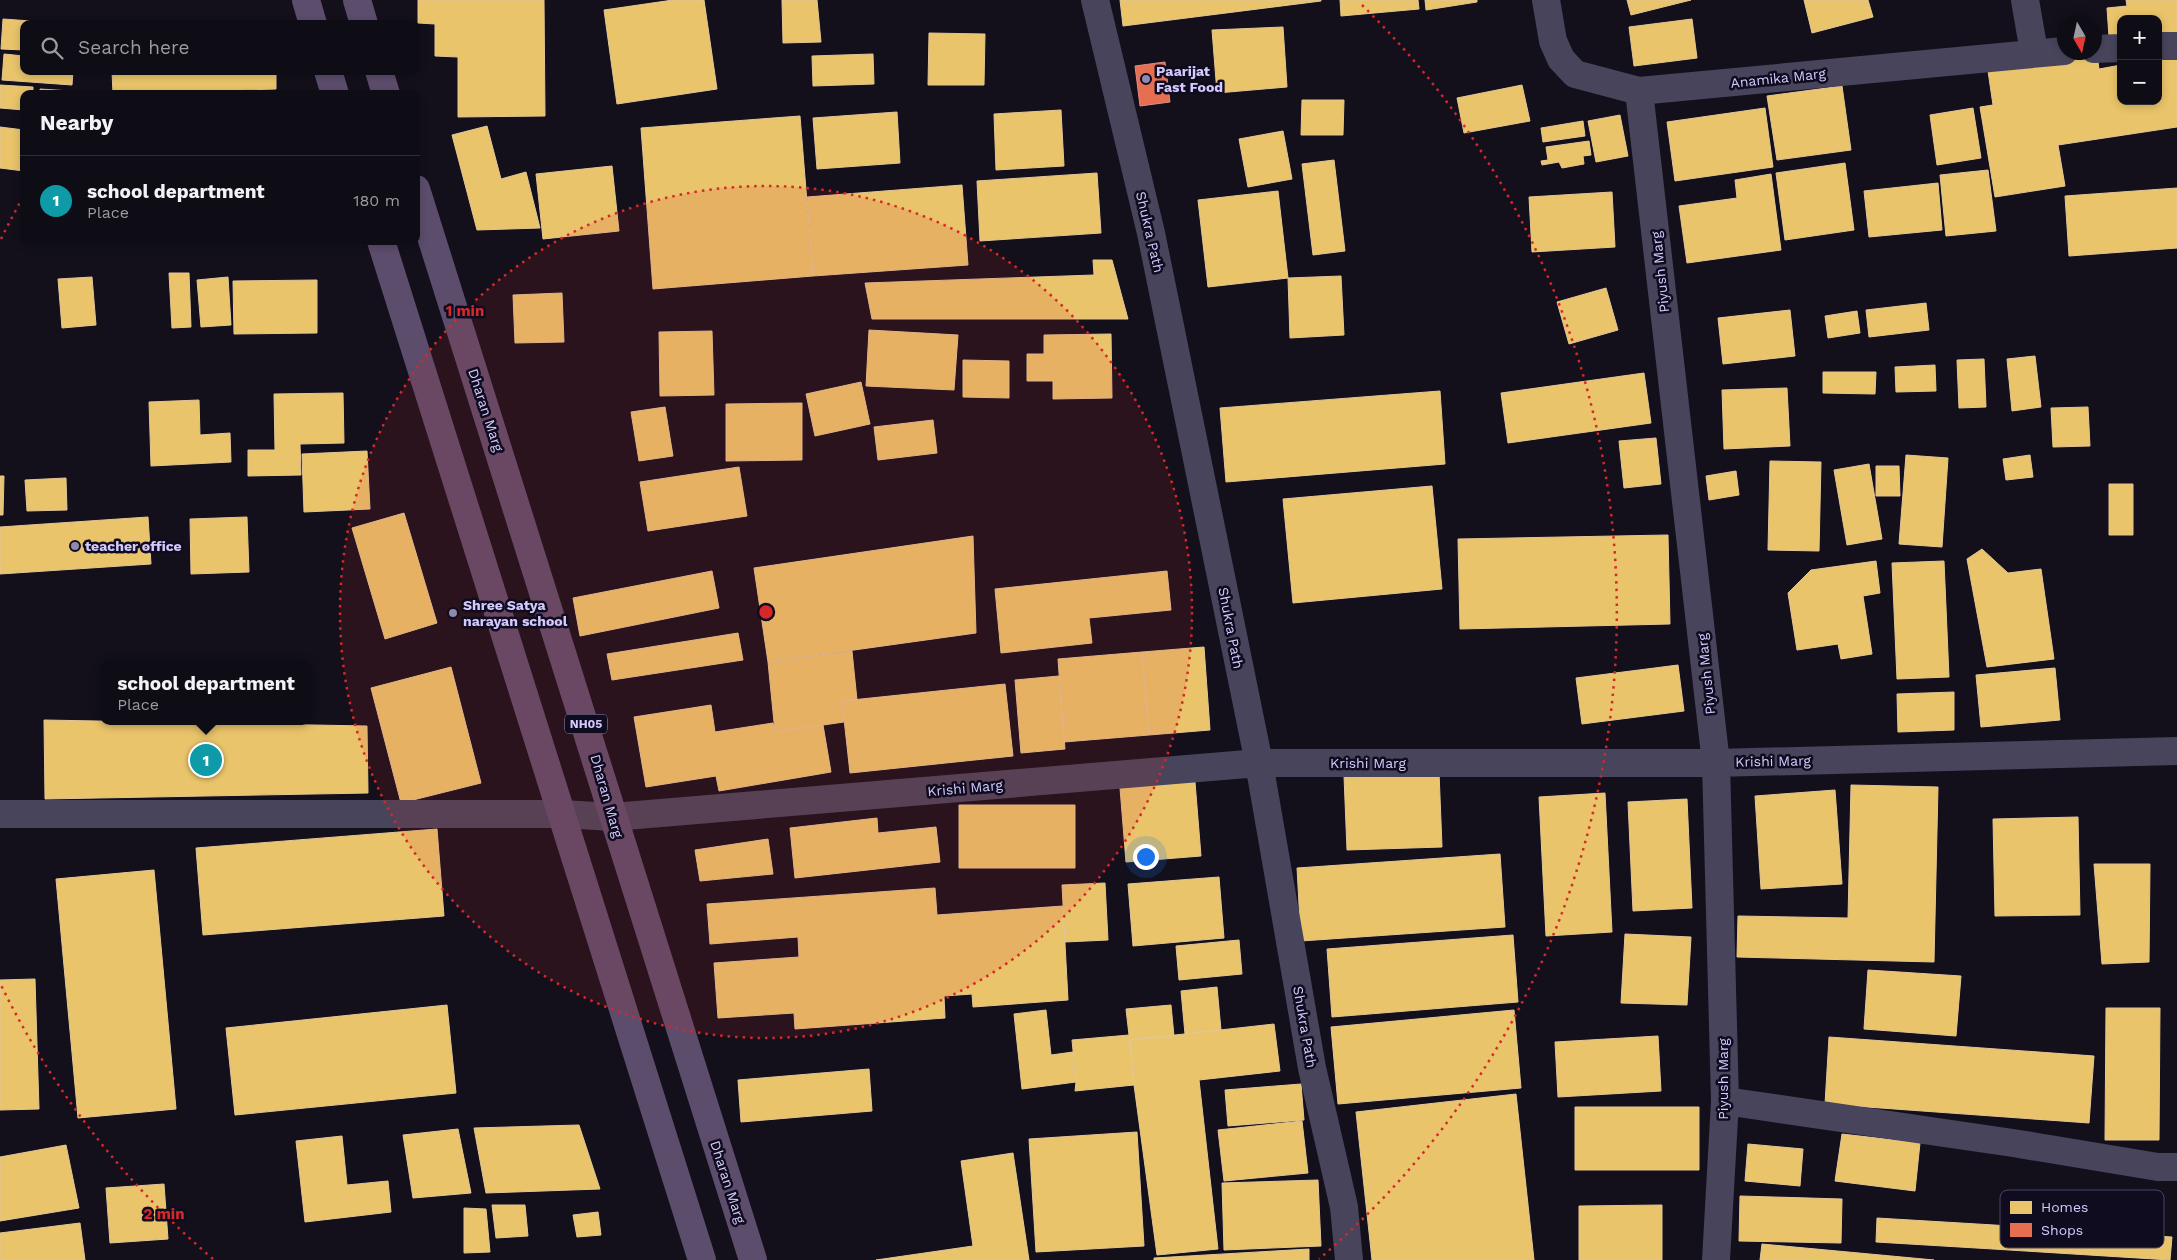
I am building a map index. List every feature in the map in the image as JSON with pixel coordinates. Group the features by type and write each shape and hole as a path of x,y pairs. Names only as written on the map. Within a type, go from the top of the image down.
{"main road":[{"path":"306,0 312,20"},
{"path":"357,0 363,20"},
{"path":"329,75 334,90"},
{"path":"380,75 385,90"},
{"name":"Dharan Marg","path":"420,202 753,1260"},
{"path":"382,245 702,1260"}],"street":[{"name":"Shukra Path","path":"1095,0 1151,232 1259,764 1312,1068 1344,1207 1349,1260"},
{"name":"Anamika Marg","path":"1546,0 1554,40 1561,59 1575,74 1639,91 2057,51"},
{"path":"2025,0 2034,52"},
{"path":"2162,46 2177,46"},
{"path":"2102,49 2117,48"},
{"name":"Piyush Marg","path":"1639,91 1716,763 1725,1101 1716,1260"},
{"name":"Krishi Marg","path":"0,814 562,814 613,817 1259,764 1716,763 2177,751"},
{"path":"1725,1101 2013,1143 2158,1167 2177,1167"}],"building: Homes":[{"path":"418,0 544,0 545,116 458,117 458,57 435,56 435,24 420,23 420,20 418,20"},
{"path":"673,0 704,0 717,89 617,104 604,10"},
{"path":"782,0 817,0 821,42 783,43"},
{"path":"1120,0 1321,0 1321,1 1123,26"},
{"path":"1340,0 1418,0 1419,9 1341,16"},
{"path":"1425,0 1477,0 1477,2 1426,10"},
{"path":"1627,0 1691,0 1631,15"},
{"path":"1804,0 1868,0 1873,17 1812,33"},
{"path":"2126,0 2177,0 2177,32 2162,33 2162,15 2117,15 2117,36 2109,37 2107,8 2127,6"},
{"path":"3,19 20,20 20,50 1,49"},
{"path":"1692,19 1697,58 1634,66 1629,27"},
{"path":"1283,27 1287,87 1217,93 1212,30"},
{"path":"929,33 985,34 984,85 928,85"},
{"path":"4,54 20,56 20,75 73,75 72,85 2,80"},
{"path":"873,54 874,84 813,86 812,56"},
{"path":"2177,57 2177,127 2058,145 2065,186 1995,197 1980,107 1993,105 1988,71 2063,60 2098,60 2099,69 2117,66 2117,105 2162,105 2162,59"},
{"path":"112,75 276,75 276,89 113,90"},
{"path":"0,85 33,87 33,90 20,90 20,110 0,108"},
{"path":"1522,85 1530,121 1464,133 1457,98"},
{"path":"1842,86 1851,150 1777,160 1767,96"},
{"path":"1302,100 1344,100 1343,135 1301,135"},
{"path":"1765,108 1773,167 1675,181 1667,122"},
{"path":"1973,108 1981,158 1937,165 1930,115"},
{"path":"1061,110 1064,166 996,170 994,114"},
{"path":"897,112 900,163 817,169 813,118"},
{"path":"1620,115 1628,156 1596,162 1588,121"},
{"path":"800,116 813,276 653,289 641,128"},
{"path":"1583,121 1585,136 1543,142 1541,128"},
{"path":"487,126 501,179 526,172 540,228 477,230 452,135"},
{"path":"0,127 20,130 20,170 0,168"},
{"path":"1283,131 1292,179 1248,187 1239,139"},
{"path":"1589,141 1591,155 1583,156 1584,164 1562,168 1559,162 1542,165 1541,161 1548,160 1546,147"},
{"path":"1334,160 1345,251 1313,255 1302,164"},
{"path":"1845,163 1854,230 1785,240 1776,173"},
{"path":"612,166 619,231 543,239 536,174"},
{"path":"1988,170 1996,231 1946,236 1940,175"},
{"path":"1097,173 1101,233 980,241 977,181"},
{"path":"1771,174 1781,250 1687,263 1679,206 1737,198 1735,180"},
{"path":"1938,183 1942,230 1869,237 1864,191"},
{"path":"962,185 968,265 813,276 807,197"},
{"path":"2177,188 2177,248 2069,256 2065,196"},
{"path":"1278,191 1288,278 1208,287 1198,200"},
{"path":"1612,192 1615,247 1532,252 1529,197"},
{"path":"1093,260 1112,260 1128,319 872,319 865,283 1094,275"},
{"path":"169,273 189,273 191,327 172,328"},
{"path":"1341,276 1344,335 1290,338 1288,278"},
{"path":"92,277 96,325 62,328 58,279"},
{"path":"228,277 231,325 201,327 197,280"},
{"path":"317,280 317,333 234,334 233,281"},
{"path":"1606,288 1618,330 1569,344 1557,302"},
{"path":"562,293 564,342 515,343 513,295"},
{"path":"1926,303 1929,330 1869,337 1866,310"},
{"path":"1790,310 1795,356 1723,364 1718,318"},
{"path":"1857,311 1860,333 1828,338 1825,316"},
{"path":"869,330 958,335 954,390 866,386"},
{"path":"712,331 714,395 660,396 659,332"},
{"path":"1111,334 1112,398 1053,399 1053,381 1027,381 1027,354 1044,354 1044,335"},
{"path":"2035,356 2041,407 2012,411 2007,359"},
{"path":"1984,359 1986,407 1959,408 1957,360"},
{"path":"963,360 1009,361 1009,398 963,397"},
{"path":"1935,365 1936,391 1896,392 1895,367"},
{"path":"1823,372 1876,372 1875,394 1823,393"},
{"path":"1644,373 1651,423 1508,443 1501,393"},
{"path":"861,382 870,424 815,436 806,394"},
{"path":"1787,388 1790,446 1724,449 1722,390"},
{"path":"1440,391 1445,464 1226,482 1220,408"},
{"path":"343,393 344,443 300,444 301,475 248,476 248,450 275,450 274,394"},
{"path":"199,400 200,435 230,433 231,462 151,466 149,402"},
{"path":"802,403 802,460 726,461 726,404"},
{"path":"665,407 673,456 639,461 631,412"},
{"path":"2088,407 2090,446 2053,447 2051,408"},
{"path":"933,420 937,453 878,460 874,427"},
{"path":"1656,438 1661,484 1624,488 1619,441"},
{"path":"367,451 370,509 304,512 302,454"},
{"path":"1906,455 1948,458 1942,547 1899,544"},
{"path":"2030,455 2033,477 2006,480 2003,459"},
{"path":"1770,461 1821,462 1819,551 1768,550"},
{"path":"1869,464 1882,539 1847,545 1834,470"},
{"path":"1876,466 1899,466 1900,496 1876,496"},
{"path":"739,467 747,516 648,531 640,482"},
{"path":"1736,471 1739,495 1709,500 1706,476"},
{"path":"0,476 4,476 3,515 0,515"},
{"path":"66,478 67,510 27,511 25,480"},
{"path":"2109,484 2133,484 2133,535 2109,535"},
{"path":"1432,486 1442,589 1293,603 1283,499"},
{"path":"404,513 437,623 385,639 352,528"},
{"name":"teacher office","path":"148,517 151,564 0,574 0,527"},
{"path":"247,517 249,572 191,574 190,519"},
{"path":"1668,535 1670,624 1460,629 1458,539"},
{"path":"973,536 976,633 768,662 754,568"},
{"path":"1982,549 2008,573 2041,569 2054,659 1987,667 1967,559"},
{"path":"1876,561 1880,593 1863,596 1872,654 1841,659 1838,644 1797,650 1788,593 1811,570"},
{"path":"1944,561 1949,677 1897,679 1892,563"},
{"path":"712,571 719,608 580,636 573,598"},
{"path":"1167,571 1171,610 1089,618 1092,643 1001,653 995,589"},
{"path":"738,633 743,660 612,680 607,654"},
{"path":"1204,647 1210,730 1149,735 1142,652"},
{"path":"852,651 857,700 842,701 844,722 775,732 768,662"},
{"path":"1142,652 1149,735 1064,742 1058,659"},
{"path":"1678,665 1684,711 1582,724 1576,678"},
{"path":"451,667 481,783 401,803 371,688"},
{"path":"2055,668 2060,720 1981,727 1976,675"},
{"path":"1059,676 1065,749 1021,753 1015,680"},
{"path":"1005,684 1013,756 850,773 842,701"},
{"path":"1954,692 1954,730 1898,732 1897,694"},
{"path":"711,705 715,732 773,723 775,732 823,725 831,772 719,791 716,776 646,787 634,717"},
{"path":"44,720 100,721 100,725 367,726 368,793 45,799"},
{"path":"1439,772 1442,847 1347,850 1344,776"},
{"path":"1195,782 1201,856 1126,862 1120,788"},
{"path":"1851,785 1938,787 1934,962 1737,957 1738,916 1848,918"},
{"path":"1835,790 1842,884 1761,889 1755,796"},
{"path":"1605,793 1612,932 1546,936 1539,797"},
{"path":"1687,799 1692,908 1633,911 1628,802"},
{"path":"959,805 1075,805 1075,868 959,868"},
{"path":"2078,817 2080,915 1995,916 1993,819"},
{"path":"877,818 878,833 936,827 940,862 795,878 790,828"},
{"path":"437,829 444,916 203,935 196,848"},
{"path":"768,839 773,874 700,881 695,850"},
{"path":"1500,854 1505,927 1301,941 1297,868"},
{"path":"2094,864 2150,864 2149,962 2102,964"},
{"path":"154,870 176,1109 78,1118 56,879"},
{"path":"1219,877 1224,938 1133,946 1128,884"},
{"path":"1105,883 1108,940 1065,942 1062,885"},
{"path":"935,888 937,915 1063,906 1068,1000 973,1007 972,994 944,996 945,1018 795,1029 794,1013 718,1018 714,963 799,957 798,937 710,944 707,904"},
{"path":"1625,934 1691,937 1687,1005 1621,1003"},
{"path":"1513,935 1518,1002 1332,1017 1327,949"},
{"path":"1239,940 1242,974 1179,980 1176,946"},
{"path":"1868,970 1961,976 1956,1036 1864,1029"},
{"path":"35,979 39,1109 0,1110 0,980"},
{"path":"1217,987 1221,1030 1185,1034 1181,991"},
{"path":"447,1005 456,1093 235,1115 226,1028"},
{"path":"1171,1005 1174,1036 1130,1040 1134,1085 1075,1091 1076,1082 1072,1040 1129,1035 1126,1009"},
{"path":"2106,1008 2160,1008 2159,1140 2105,1140"},
{"path":"1046,1010 1051,1055 1073,1052 1076,1082 1022,1089 1014,1014"},
{"path":"1514,1010 1521,1088 1338,1104 1331,1027"},
{"path":"1274,1024 1280,1071 1199,1080 1218,1249 1157,1255 1134,1085 1130,1040"},
{"path":"1658,1036 1661,1091 1558,1097 1555,1042"},
{"path":"1829,1037 2094,1056 2089,1123 1825,1104"},
{"path":"869,1069 872,1111 741,1122 738,1080"},
{"path":"1301,1084 1304,1120 1228,1126 1225,1090"},
{"path":"1516,1094 1534,1260 1372,1260 1356,1112"},
{"path":"1575,1107 1699,1107 1699,1170 1575,1170"},
{"path":"1302,1121 1308,1173 1224,1181 1218,1130"},
{"path":"579,1125 600,1189 486,1193 474,1128"},
{"path":"458,1129 471,1193 413,1198 403,1135"},
{"path":"1137,1132 1144,1246 1036,1252 1029,1139"},
{"path":"1842,1134 1920,1143 1915,1191 1835,1181"},
{"path":"342,1136 347,1185 388,1181 391,1212 305,1222 296,1141"},
{"path":"1748,1144 1803,1149 1800,1186 1745,1181"},
{"path":"66,1145 79,1208 0,1221 0,1157"},
{"path":"1013,1153 1029,1260 876,1260 973,1246 961,1161"},
{"path":"1318,1180 1321,1246 1224,1250 1222,1183"},
{"path":"164,1184 168,1239 110,1243 106,1188"},
{"path":"1740,1196 1842,1199 1841,1243 1739,1241"},
{"path":"492,1205 525,1205 528,1236 496,1238"},
{"path":"1662,1205 1662,1260 1579,1260 1579,1206"},
{"path":"464,1208 486,1209 490,1252 464,1253"},
{"path":"598,1212 601,1235 577,1237 573,1215"},
{"path":"1877,1218 1994,1225 1993,1249 1876,1242"},
{"path":"80,1223 85,1260 0,1260 0,1233"},
{"path":"1994,1225 2000,1225 2000,1248 2164,1248 2164,1236 2172,1237 2170,1260 1993,1249"},
{"path":"1762,1244 1934,1260 1760,1260"},
{"path":"1309,1249 1309,1260 1154,1260 1154,1258"}],"building: Shops":[{"path":"1165,62 1170,102 1140,106 1135,66"}],"place":[{"name":"Paarijat Fast Food","path":"1146,79"},
{"name":"teacher office","path":"75,546"},
{"name":"Shree Satya narayan school","path":"453,613"},
{"name":"school department","path":"206,760"}]}
